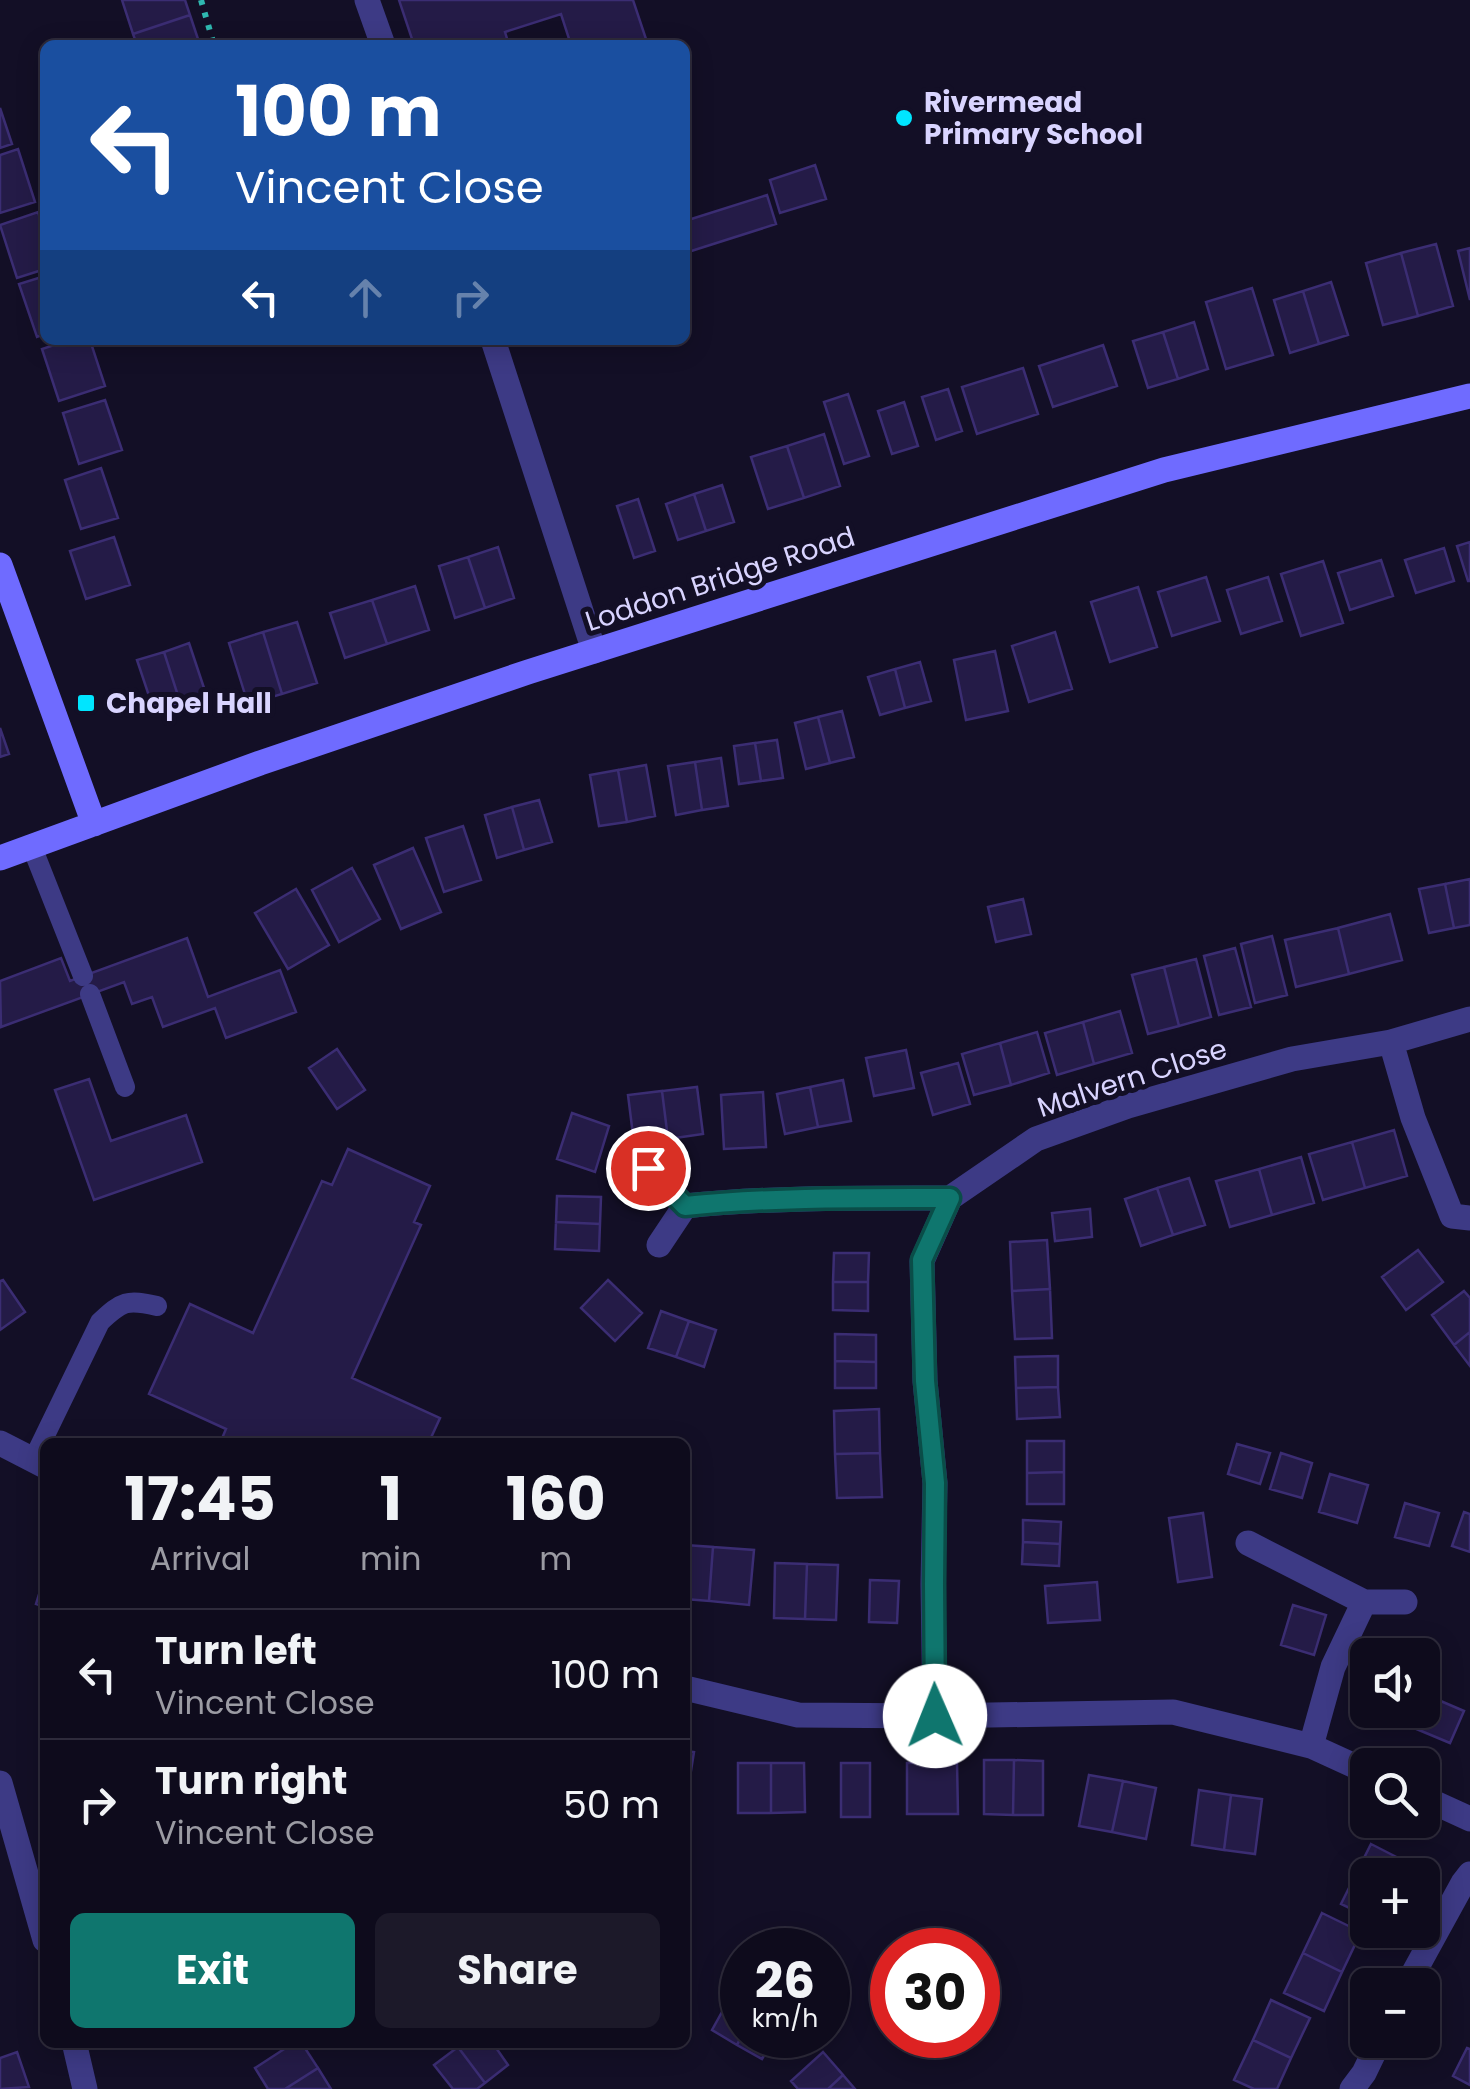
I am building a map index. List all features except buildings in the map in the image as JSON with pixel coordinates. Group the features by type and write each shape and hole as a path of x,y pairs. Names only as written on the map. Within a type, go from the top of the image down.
{"street":[{"path":"368,0 381,40"},
{"path":"495,345 594,651"},
{"name":"Loddon Bridge Road","path":"0,858 260,762 1164,470 1470,396"},
{"path":"0,565 94,824"},
{"name":"Malvern Close","path":"950,1198 1036,1139 1110,1112 1292,1059 1391,1042 1470,1019"},
{"path":"1391,1042 1413,1118 1452,1216 1470,1218"},
{"path":"648,1168 685,1206"},
{"path":"685,1206 824,1198 950,1198 922,1260 925,1381 935,1483 935,1716"},
{"path":"659,1245 685,1206"},
{"path":"0,1443 39,1463"},
{"path":"1248,1543 1364,1602 1405,1602"},
{"path":"1311,1746 1333,1667 1364,1602"},
{"path":"690,1689 798,1715 1173,1712 1311,1746 1350,1764"},
{"path":"0,1782 40,1922"},
{"path":"1440,1805 1470,1819"},
{"path":"1416,1968 1470,1874"},
{"path":"75,2048 85,2089"},
{"path":"1352,2089 1371,2058"}],"lane":[{"path":"32,846 125,1087"},
{"path":"50,1438 100,1322 115,1308 132,1300 157,1306"}],"path":[{"path":"201,0 213,40"}],"place":[{"name":"Rivermead Primary School","path":"904,118"},
{"name":"Chapel Hall","path":"86,703"}],"route":[{"path":"648,1168 685,1206 824,1198 950,1198 922,1260 925,1381 935,1483 935,1716"}]}
